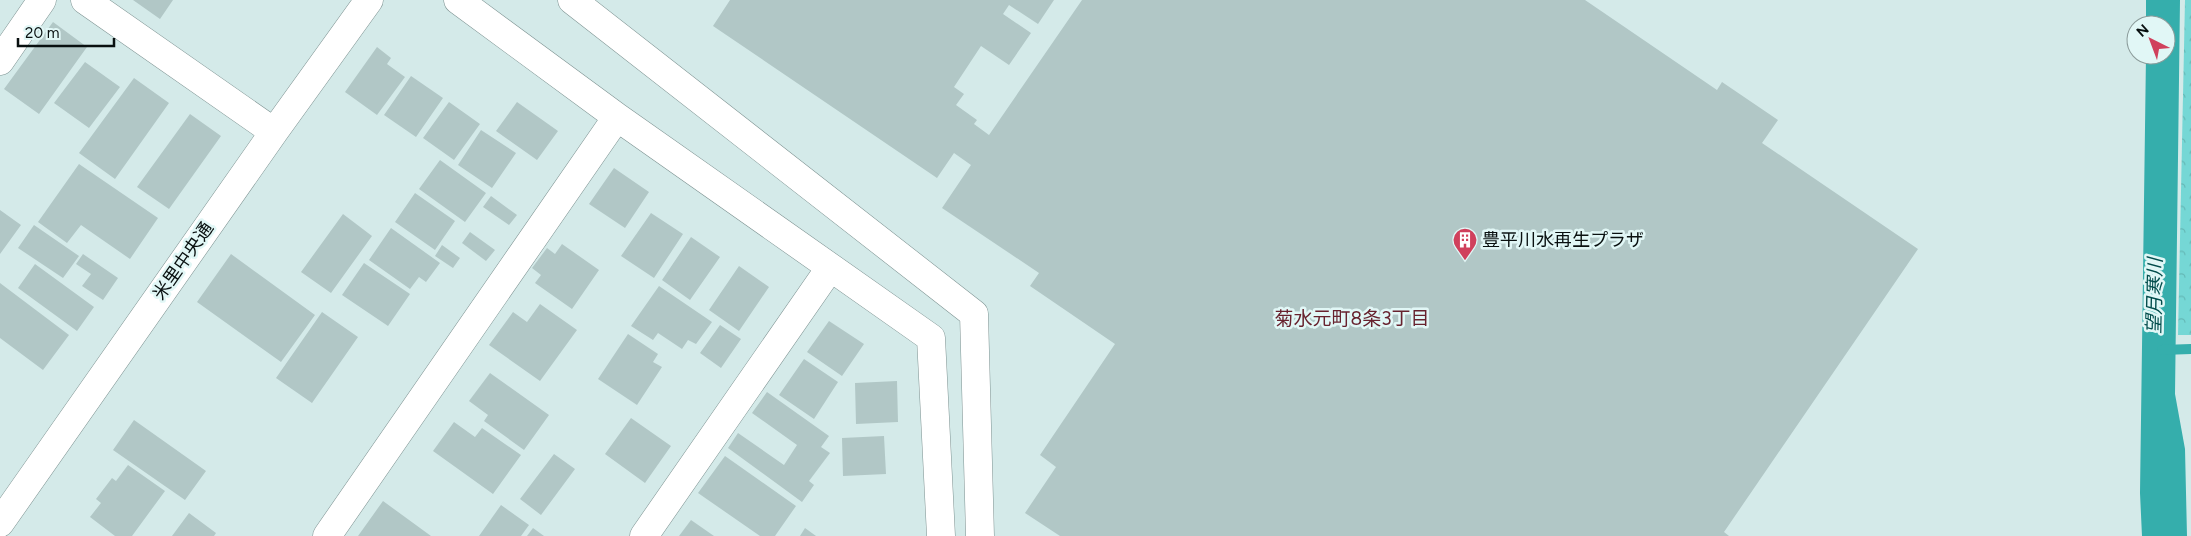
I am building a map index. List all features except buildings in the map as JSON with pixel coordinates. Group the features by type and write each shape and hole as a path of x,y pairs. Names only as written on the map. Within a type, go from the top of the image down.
{"street":[{"path":"0,61 42,0"},
{"path":"85,0 274,132"},
{"name":"米里中央通","path":"0,523 274,132 369,0"},
{"path":"458,0 617,118 931,338 941,536"},
{"path":"572,0 974,314 980,536"},
{"path":"327,536 617,118"},
{"path":"644,536 830,268"}],"green space":[{"path":"2185,0 2191,0 2191,335 2178,335"}],"water":[{"name":"望月寒川","path":"2146,0 2180,0 2175,394 2185,449 2187,536 2142,536 2140,493 2146,65 2176,65 2176,15 2146,15"}],"waterway":[{"path":"2162,350 2191,349"}],"place":[{"name":"豊平川水再生プラザ","path":"1465,261"}],"district":[{"name":"菊水元町8条3丁目","path":"1352,318"}]}
